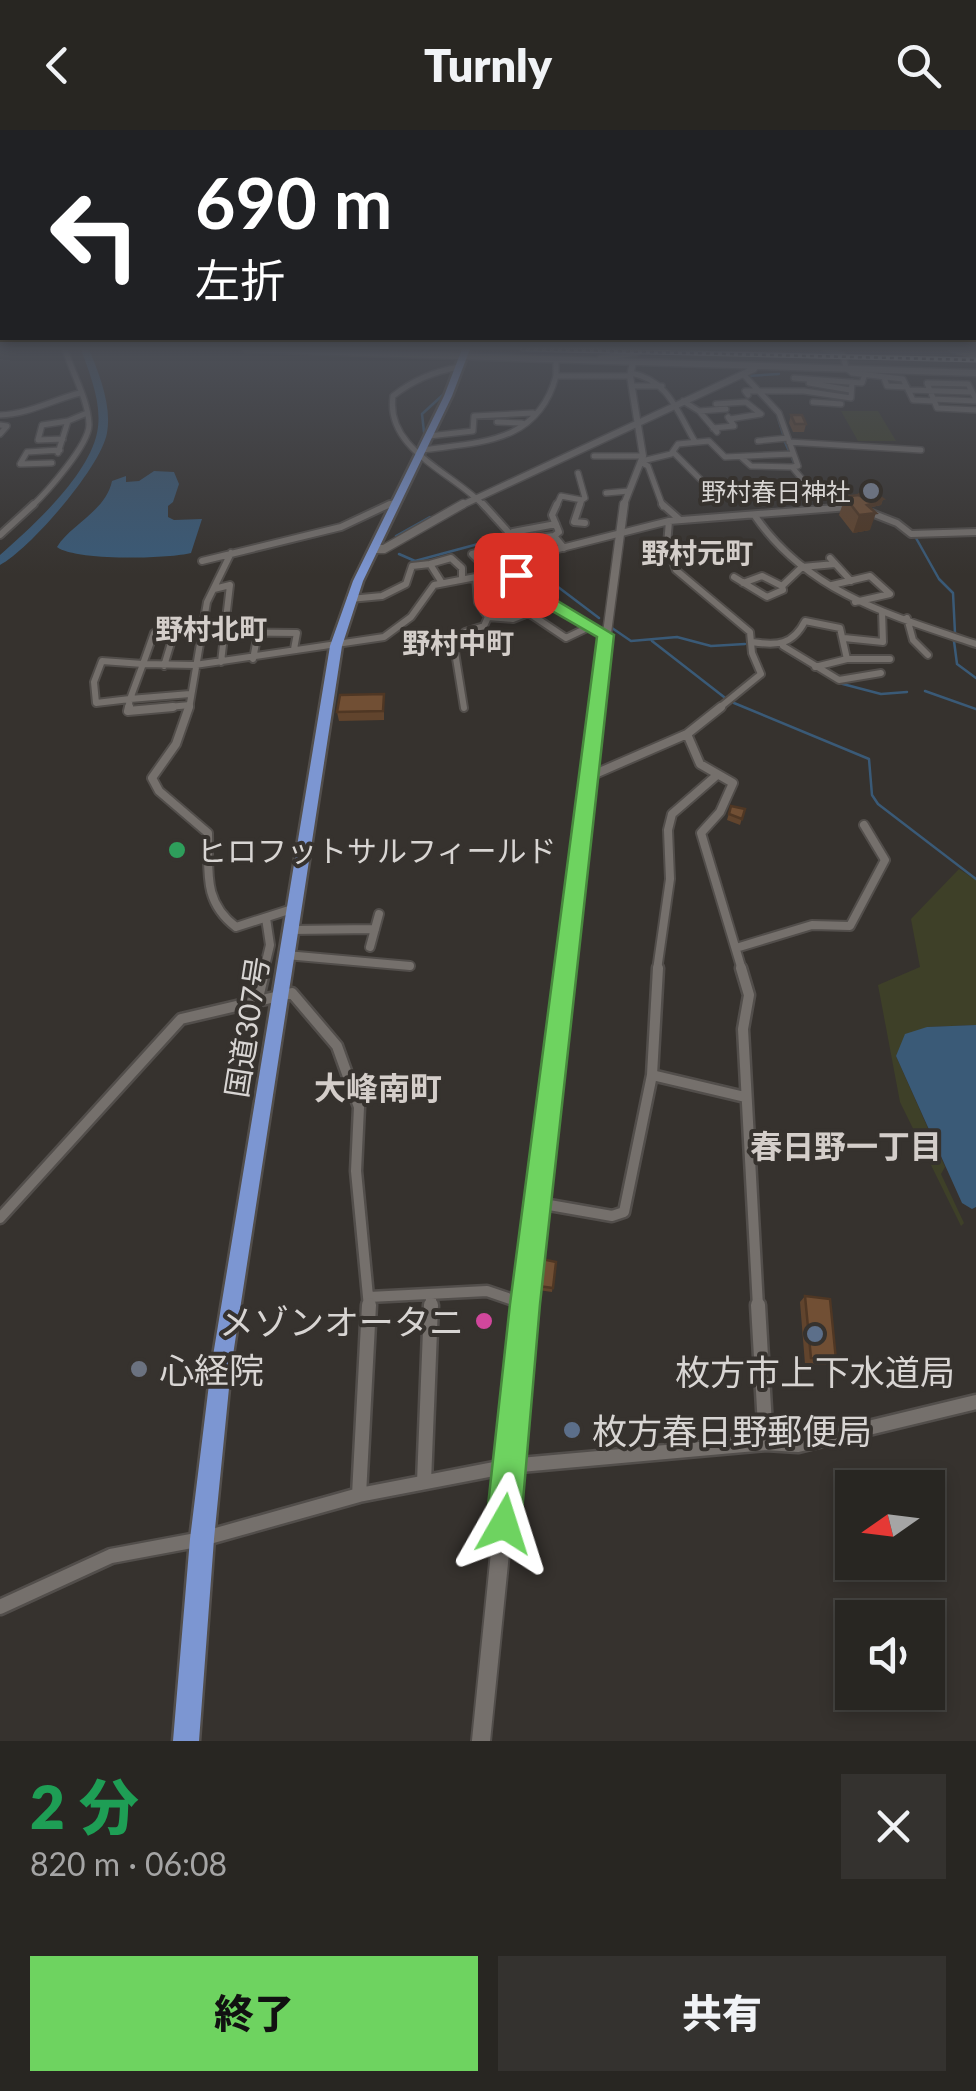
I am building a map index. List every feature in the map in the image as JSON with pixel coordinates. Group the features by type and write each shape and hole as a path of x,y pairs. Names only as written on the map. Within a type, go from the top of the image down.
{"highway":[{"name":"国道307号","path":"186,1741 221,1368 336,646 350,599 435,424"}],"street":[{"path":"46,424 42,425 38,440 63,439"},
{"path":"60,450 27,452 20,464 50,466 60,450 67,424"},
{"path":"0,535 36,506 74,457 89,432 88,424"},
{"path":"394,424 405,442 426,445 508,438 520,424"},
{"path":"426,445 473,431 473,424"},
{"path":"492,440 497,424"},
{"path":"374,549 384,548 476,497 632,424"},
{"path":"481,1741 525,1304 588,777 618,533 642,460 639,424"},
{"path":"688,424 694,440"},
{"path":"710,424 715,430 733,424"},
{"path":"779,424 794,467 808,486 849,506 883,516 913,534 976,532"},
{"path":"0,425 7,426 0,434"},
{"path":"758,441 786,439 921,450"},
{"path":"594,456 642,460 673,452 678,444 694,440 709,441 723,456 789,455"},
{"path":"767,440 789,455"},
{"path":"426,445 530,556"},
{"path":"673,452 700,479"},
{"path":"742,457 751,466 794,467"},
{"path":"642,460 648,466 664,510 679,519"},
{"path":"574,522 585,498 578,473"},
{"path":"606,493 629,491"},
{"path":"582,500 561,496 552,516 556,522 559,532 554,536 523,540 512,532 556,522 585,523"},
{"path":"202,560 341,527 397,501"},
{"path":"190,694 96,703 94,682 102,660 195,666 384,637 411,616 434,585 476,577 487,569 530,556 669,521 849,506"},
{"path":"756,516 772,541 802,567 856,602 976,644"},
{"path":"588,777 687,734 761,674 750,632 708,601 678,568 666,548 669,521"},
{"path":"554,536 564,548"},
{"path":"487,569 472,554 491,549 510,562 516,575 546,600 606,635"},
{"path":"230,553 202,631 190,705 173,753 152,778 159,791 208,833 211,869 205,887 218,912 236,927 292,909"},
{"path":"350,599 382,596 406,584 412,566 452,558 462,568 462,579"},
{"path":"734,577 767,597 783,590 782,586 802,567 832,561 850,581"},
{"path":"430,564 442,583"},
{"path":"516,575 496,580 496,584 528,613 566,638 588,627"},
{"path":"744,583 762,576 782,586"},
{"path":"832,585 870,576 890,594 856,602"},
{"path":"476,577 478,602 488,618"},
{"path":"214,589 230,586 221,662"},
{"path":"844,638 883,642 882,611"},
{"path":"488,618 513,619 528,613"},
{"path":"464,708 454,652 465,632 484,626 488,618"},
{"path":"906,618 913,640 928,655"},
{"path":"783,646 798,637 805,621 840,628 847,658"},
{"path":"190,705 128,711 154,634 202,631"},
{"path":"226,632 298,633 294,649"},
{"path":"164,666 174,633"},
{"path":"253,659 258,633"},
{"path":"752,642 783,646 839,680 877,674 882,684"},
{"path":"815,667 847,658 890,659"},
{"path":"687,734 700,764 733,783 720,812 701,833 749,995 743,1029 745,1097 766,1443"},
{"path":"538,1203 612,1216 624,1212 652,1075 657,972 670,879 668,830 672,814 681,803 717,775"},
{"path":"736,948 812,925 850,926 885,860 864,825"},
{"path":"370,948 379,914"},
{"path":"258,998 270,945 266,918"},
{"path":"290,930 375,929"},
{"path":"286,955 410,966"},
{"path":"0,1218 181,1019 292,992 337,1046 360,1107 356,1171 369,1297 368,1398 359,1495"},
{"path":"652,1075 745,1097"},
{"path":"369,1297 488,1291 525,1304"},
{"path":"424,1482 431,1296"},
{"path":"0,1607 111,1556 202,1539 359,1495 510,1466 766,1443 798,1445 976,1402"}],"green space":[{"path":"848,424 886,424 896,441 858,441"},
{"path":"959,869 976,880 976,1025 927,1027 896,1056 945,1167 941,1174 964,1223 961,1226 900,1102 878,985 920,967 911,919"}],"water":[{"path":"154,471 174,472 179,484 168,506 168,517 202,519 191,553 101,557 57,547 103,501 112,481 126,476 126,482 139,481"},
{"path":"976,1025 976,1207 972,1209 962,1203 896,1056 905,1034 927,1027"}],"building":[{"path":"873,492 883,499 874,501 861,494"},
{"path":"858,495 874,503 867,505 876,513 859,515 845,497"},
{"path":"384,694 383,711 337,712 340,695"},
{"path":"731,806 745,809 742,819 729,814"},
{"path":"542,1259 556,1262 553,1288 538,1286"},
{"name":"枚方市上下水道局","path":"805,1296 830,1299 836,1360 811,1358"}],"waterway":[{"path":"0,561 75,483 97,448 102,424"},
{"path":"423,424 424,432"},
{"path":"780,424 783,434"},
{"path":"785,442 796,467"},
{"path":"824,491 844,501"},
{"path":"396,536 430,517"},
{"path":"916,538 939,579 953,593 955,633"},
{"path":"399,554 415,561 493,540 517,557"},
{"path":"529,565 599,618"},
{"path":"612,628 631,641 677,637 711,646 745,644"},
{"path":"652,641 724,697"},
{"path":"954,641 957,664 976,678"},
{"path":"791,655 832,679"},
{"path":"839,683 881,694 907,692"},
{"path":"925,691 976,709"},
{"path":"734,703 869,759 872,795 878,804 976,879"}],"place":[{"name":"野村春日神社","path":"871,491"},
{"name":"ヒロフットサルフィールド","path":"177,850"},
{"name":"メゾンオータニ","path":"484,1321"},
{"name":"枚方市上下水道局","path":"815,1334"},
{"name":"心経院","path":"139,1369"},
{"name":"枚方春日野郵便局","path":"572,1430"}],"district":[{"name":"野村元町","path":"697,552"},
{"name":"野村北町","path":"211,628"},
{"name":"野村中町","path":"458,642"},
{"name":"大峰南町","path":"378,1087"},
{"name":"春日野一丁目","path":"846,1145"}],"route":[{"path":"504,1524 525,1304 606,635 546,600 516,575"}]}
